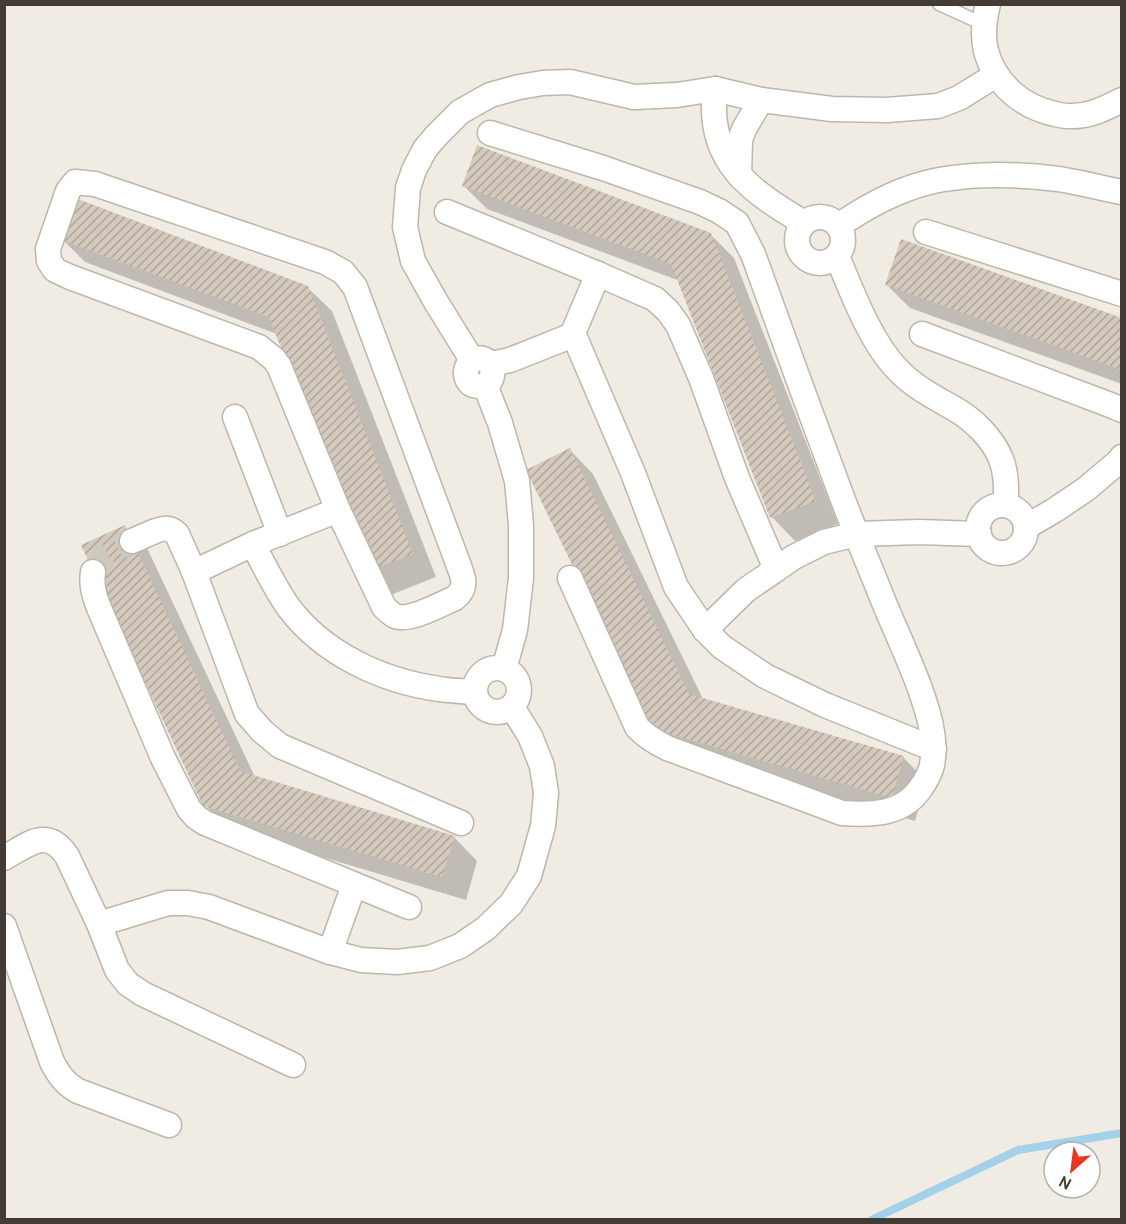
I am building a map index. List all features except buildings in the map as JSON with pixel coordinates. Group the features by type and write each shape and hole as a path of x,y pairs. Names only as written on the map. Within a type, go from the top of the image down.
{"street":[{"path":"986,14 986,50 996,75 1015,97 1040,111 1068,116 1096,113 1122,100"},
{"path":"504,669 515,630 521,578 522,525 517,481 483,370 436,302 413,261 405,227 408,188 425,149 460,112 490,95 543,83 570,82 634,97 715,89 761,100 832,109 886,110 938,106 959,98 996,75"},
{"path":"715,89 714,118 718,140 731,166 752,188 771,203 804,223"},
{"path":"739,175 740,140 761,100"},
{"path":"490,134 603,168 667,191 719,211 737,223 753,254 826,454 922,695 932,727 934,749 932,768 926,780 915,796 901,807 867,815 842,813 667,748 644,735 637,727 570,578"},
{"path":"838,226 859,212 909,188 960,176 1059,179 1122,192"},
{"path":"75,182 95,184 325,262 343,272 356,287 459,566 464,587 455,598 410,617 402,618 390,613 384,607 338,510 279,366 266,352 259,347 55,270 49,261 48,249 68,191 75,182"},
{"path":"447,212 655,299 668,311 678,325 701,378 737,478 776,569"},
{"path":"822,217 838,226 843,241 842,249 837,256 820,263 804,256 798,249 797,240 799,230 804,223 813,218 822,217"},
{"path":"926,232 1122,294"},
{"path":"837,256 880,348 897,369 911,383 976,424 990,442 1001,459 1006,480 1006,505"},
{"path":"483,370 530,353 573,333 598,274"},
{"path":"573,333 633,473 676,587 705,630 722,647 765,676 825,705 934,749"},
{"path":"922,334 1122,410"},
{"path":"235,417 280,534"},
{"path":"1026,527 1086,489 1122,457"},
{"path":"997,505 1006,505 1019,512 1024,519 1026,527 1024,537 1011,551 991,550 983,543 978,525 981,516 988,509 997,505"},
{"path":"194,572 253,544 338,510"},
{"path":"132,541 167,528 177,534 194,572 247,714 262,731 280,746 461,823"},
{"path":"705,630 746,590 794,557 824,542 858,534 919,532 979,534"},
{"path":"253,544 274,585 290,609 310,631 336,652 362,666 418,686 475,692"},
{"path":"93,572 93,593 99,608 163,758 196,818 409,907"},
{"path":"504,669 518,681 518,700 505,711 489,711 477,700 475,692 480,676 487,670 504,669"},
{"path":"99,924 168,903 188,903 209,907 330,952 361,960 397,962 430,958 460,946 485,929 511,904 529,876 543,826 546,793 542,766 530,736 512,707"},
{"path":"4,858 37,840 54,842 62,847 99,924 117,970 128,984 143,994 293,1065"},
{"path":"330,952 354,885"},
{"path":"4,926 59,1076 78,1091 169,1125"}],"lane":[{"path":"939,4 986,14"}],"waterway":[{"path":"871,1220 1018,1150 1122,1133"}],"tunnel":[{"path":"93,572 104,555 132,541"}]}
